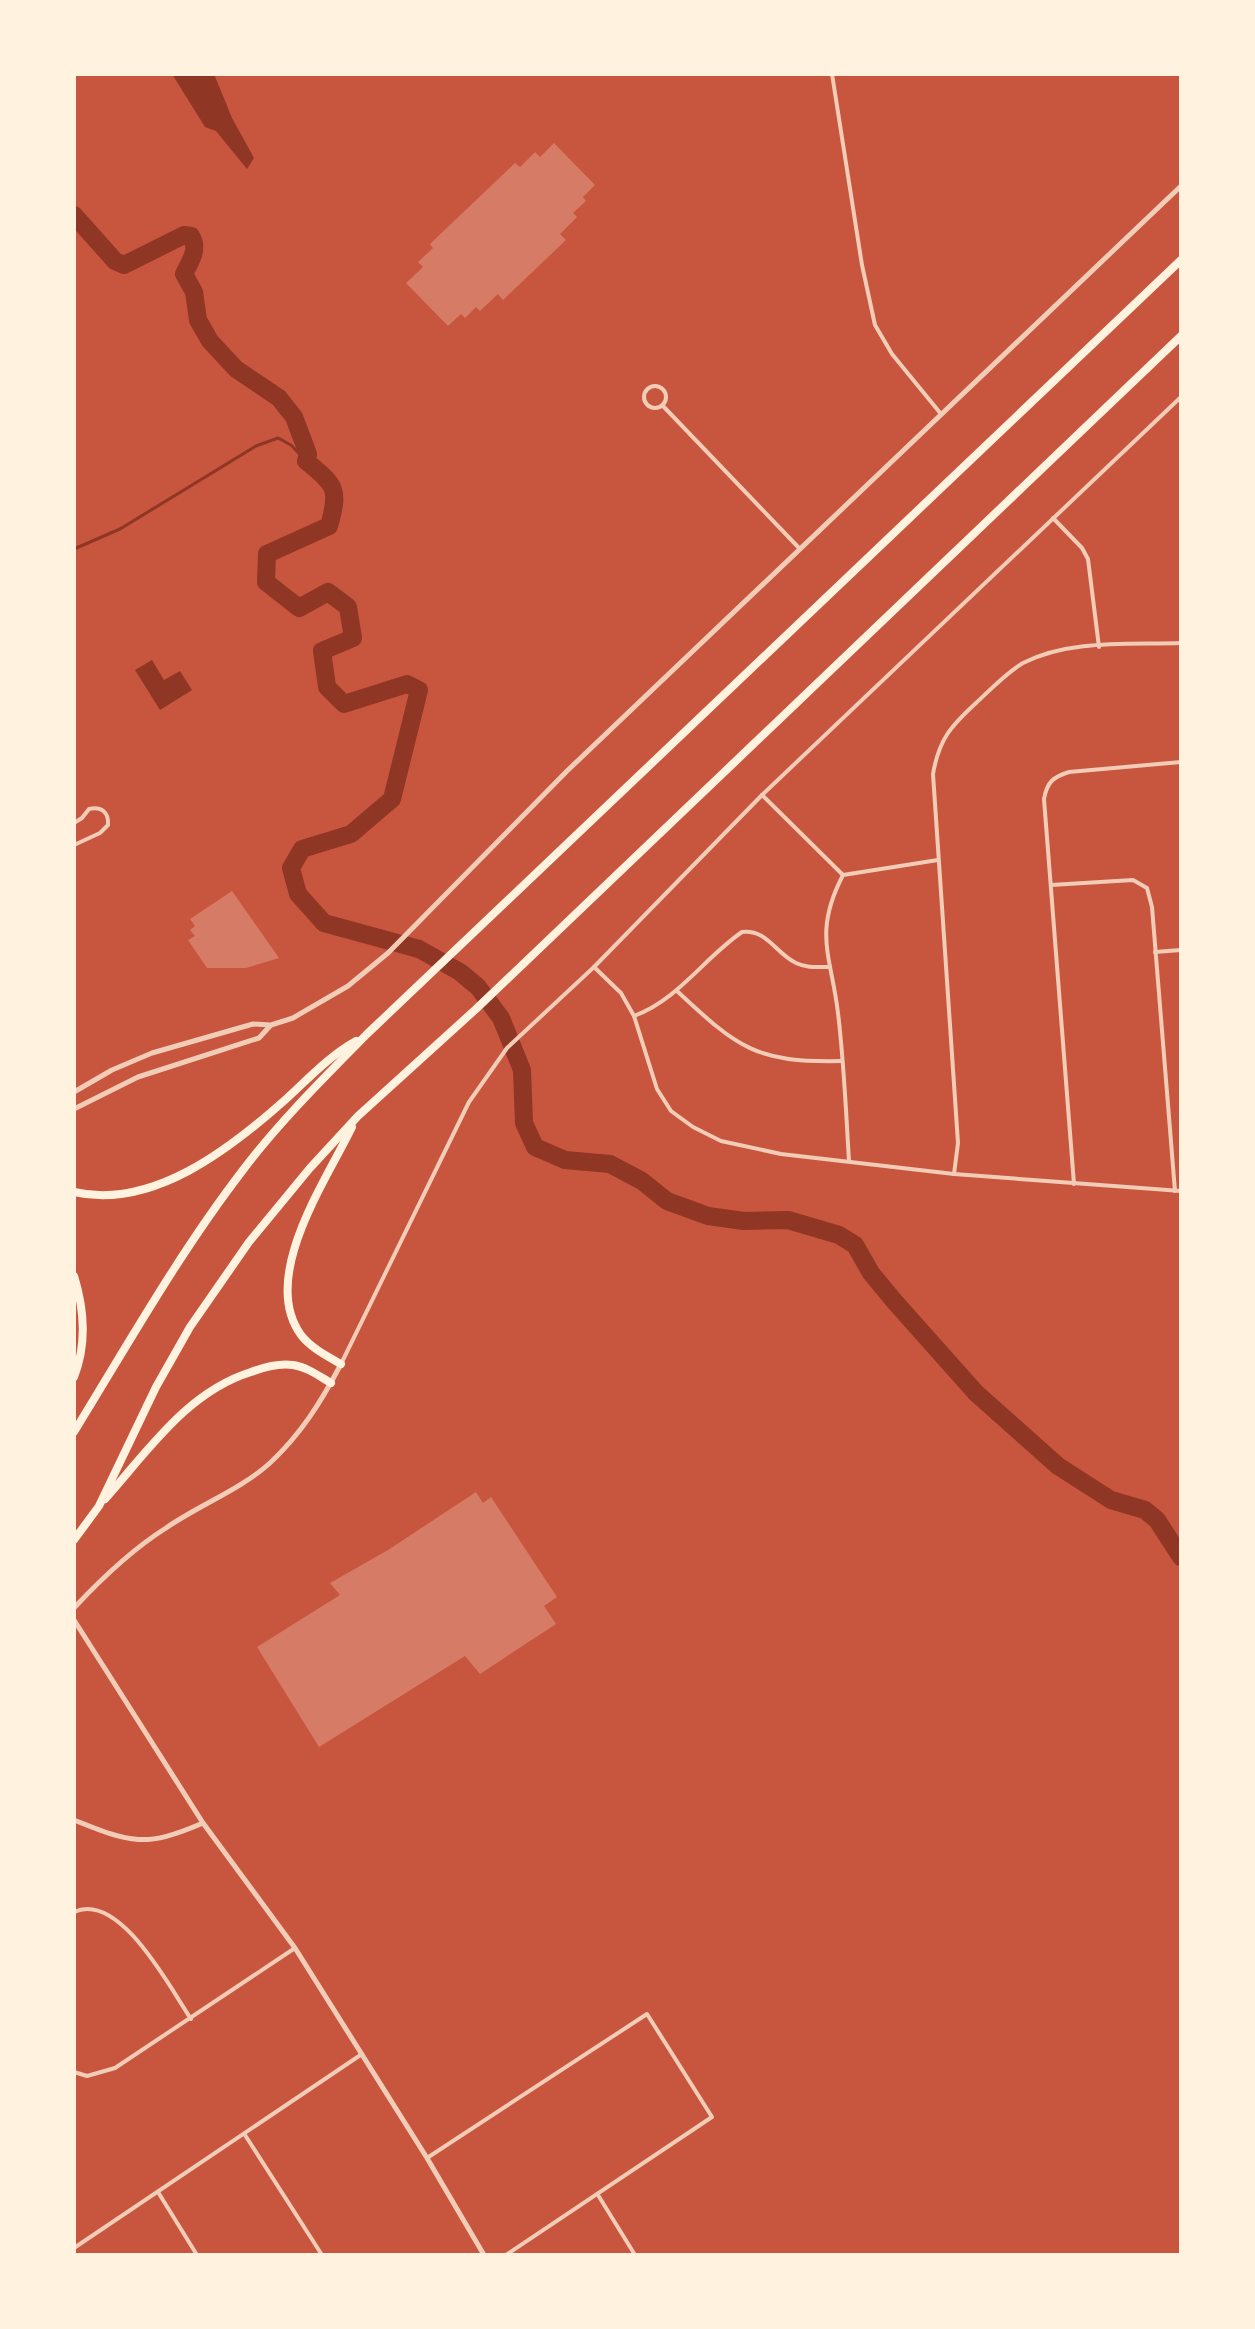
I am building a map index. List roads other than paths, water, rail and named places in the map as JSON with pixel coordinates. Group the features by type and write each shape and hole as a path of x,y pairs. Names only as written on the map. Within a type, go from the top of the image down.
{"highway":[{"path":"74,1432 155,1299 243,1170 288,1116 367,1034 1181,260"},
{"path":"99,1506 156,1387 190,1327 249,1242 358,1116 476,1009 1181,336"},
{"path":"74,1192 122,1196 189,1170 221,1151 282,1103 337,1051 367,1034"},
{"path":"341,1364 312,1346 300,1333 287,1289 289,1265 298,1234 358,1116"},
{"path":"74,1276 81,1300 83,1333 74,1377"},
{"path":"74,1540 99,1506 183,1411 210,1390 236,1376 267,1366 292,1364 310,1370 331,1383"}],"street":[{"path":"832,74 862,265 875,325 892,354 941,414"},
{"path":"74,1109 138,1077 259,1038 271,1025 313,1007 348,986 388,953 567,771 1181,186"},
{"path":"658,386 664,390 667,396 663,406 651,408 646,404 643,396 646,389 658,386"},
{"path":"74,1608 129,1553 167,1526 268,1465 316,1412 469,1102 507,1048 594,967 762,795 1181,397"},
{"path":"663,406 799,548"},
{"path":"1053,518 1082,548 1088,559 1099,647"},
{"path":"954,1174 958,1143 933,774 939,747 951,726 1021,665 1041,656 1066,650 1181,643"},
{"path":"1074,1184 1044,799 1047,784 1056,776 1069,772 1181,762"},
{"path":"762,795 843,875"},
{"path":"74,823 89,809 96,807 104,810 108,818 108,825 100,833 74,845"},
{"path":"843,875 938,860"},
{"path":"843,875 827,913 828,967 838,1011 849,1161"},
{"path":"594,967 621,993 634,1016 657,1089 671,1111 693,1127 721,1141 781,1154 954,1174 1178,1191 1151,898 1142,883 1133,880 1051,885"},
{"path":"634,1016 652,1009 677,991 742,932 763,934 794,962 806,967 828,967"},
{"path":"1155,952 1181,950"},
{"path":"677,991 721,1032 745,1047 772,1057 802,1062 842,1061"},
{"path":"74,1092 112,1070 152,1053 253,1024 271,1025"},
{"path":"74,1620 203,1823 295,1948 484,2255"},
{"path":"74,1820 122,1839 147,1841 169,1837 203,1823"},
{"path":"74,1912 87,1908 98,1910 127,1928 191,2019"},
{"path":"74,2072 87,2076 115,2068 295,1948"},
{"path":"427,2158 647,2014 712,2117 506,2255"},
{"path":"74,2248 362,2054"},
{"path":"245,2135 322,2255"},
{"path":"158,2192 197,2255"},
{"path":"598,2195 635,2255"}],"waterway":[{"path":"74,215 115,261 124,265 184,235 191,236 194,250 184,274 194,292 198,320 210,341 236,369 279,398 294,417 308,454 306,461 329,482 334,495 329,526 267,554 266,582 299,608 328,592 348,607 353,638 322,651 327,687 344,704 407,684 419,690 392,799 351,834 302,849 291,868 298,894 324,923 419,949 460,972 478,987 501,1018 522,1070 524,1123 535,1147 565,1160 610,1164 642,1181 667,1201 708,1216 744,1221 788,1220 839,1235 855,1245 871,1273 976,1393 1058,1466 1111,1500 1145,1510 1157,1520 1181,1557"},
{"path":"74,549 120,529 256,446 278,438 291,445 306,461"}]}
